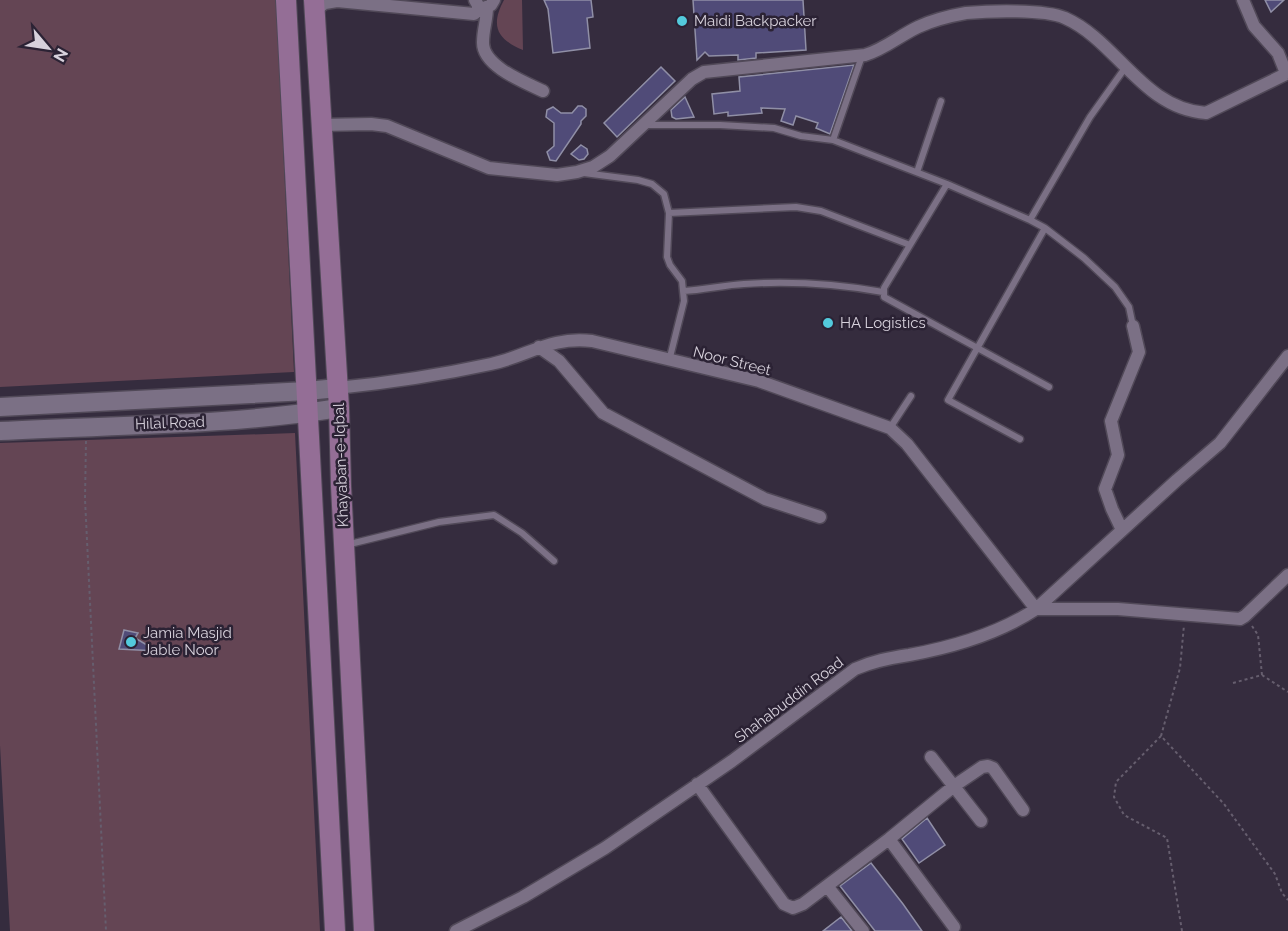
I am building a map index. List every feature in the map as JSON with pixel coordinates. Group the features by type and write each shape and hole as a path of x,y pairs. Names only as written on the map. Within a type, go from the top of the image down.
{"main road":[{"name":"Khayaban-e-Iqbal","path":"286,0 335,931"},
{"name":"Khayaban-e-Iqbal","path":"314,5 339,408 364,931"},
{"path":"293,126 321,125"},
{"path":"316,548 344,546"}],"street":[{"path":"321,125 387,126 489,168 557,176 578,172 610,156 692,79 704,72 862,55 879,51 917,27 944,18 984,12 1027,11 1064,17 1093,35 1143,85 1192,112 1206,112 1229,103 1287,73 1278,53 1254,26 1243,0"},
{"path":"314,5 337,1 474,14 488,3"},
{"path":"488,3 483,41 486,56 493,64 543,91"},
{"path":"1122,530 1105,489 1118,455 1111,421 1140,352 1133,326"},
{"name":"Noor Street","path":"337,388 388,382 493,364 539,347 576,339 759,381 890,429 907,444 1036,609"},
{"path":"539,347 559,361 603,412 765,499 820,517"},
{"name":"Shahabuddin Road","path":"456,931 568,871 605,848 751,747 855,669 874,660 951,645 993,633 1036,609 1220,443 1288,356"},
{"name":"Hilal Road","path":"0,407 307,392 337,388"},
{"name":"Hilal Road","path":"0,431 218,422 339,408"},
{"path":"1036,609 1118,609 1235,619 1245,616 1288,575"},
{"path":"931,757 981,821"},
{"path":"697,784 784,904 793,908 803,904 954,786 982,767 993,768 1023,810"},
{"path":"889,839 954,927"},
{"path":"827,886 863,931"}],"lane":[{"path":"833,140 862,55"},
{"path":"1030,220 1090,117 1125,68"},
{"path":"917,172 941,101"},
{"path":"645,124 774,128 801,136 833,140 948,184 1045,228 1115,286 1130,306 1133,326"},
{"path":"578,172 652,183 664,194 669,213 667,257 670,266 682,281 684,291 682,314 669,361"},
{"path":"882,292 948,184"},
{"path":"669,213 796,207 821,211 910,245"},
{"path":"1020,439 948,400 1045,228"},
{"path":"684,291 743,284 789,283 849,286 882,292 886,299 1049,387"},
{"path":"890,429 910,396"},
{"path":"344,546 439,522 494,515 522,533 554,561"}],"path":[{"path":"86,435 85,499 106,931"},
{"path":"1182,931 1167,838 1124,815 1114,797 1116,782 1161,736 1180,668 1185,615"},
{"path":"1245,616 1258,635 1262,675 1288,693"},
{"path":"1233,683 1262,675"},
{"path":"1161,736 1224,804 1275,874 1282,893 1288,900"}],"shaded area":[{"path":"0,0 276,0 294,372 0,387"},
{"path":"504,0 522,0 523,50 507,41 499,31 497,17"},
{"path":"295,433 320,931 10,931 0,745 0,443"}],"building":[{"path":"544,0 591,0 593,17 587,18 590,48 553,53 548,9"},
{"path":"693,0 803,0 806,50 756,53 756,58 738,60 738,55 709,56 705,52 697,60"},
{"path":"1265,0 1284,0 1271,12"},
{"path":"854,65 830,134 816,128 818,123 796,116 793,125 781,121 785,109 761,108 762,113 728,116 728,112 714,114 712,94 740,91 739,77"},
{"path":"661,67 675,81 617,137 604,123"},
{"path":"685,97 694,117 676,119 672,117 671,110"},
{"path":"578,106 586,109 586,116 556,161 550,160 547,152 554,146 554,123 546,117 547,110 553,107 561,113 572,113"},
{"path":"581,145 587,149 588,154 584,159 579,160 571,154"},
{"name":"Jamia Masjid Jable Noor","path":"124,630 138,633 135,638 157,651 119,649"},
{"path":"927,818 945,845 919,863 902,839"},
{"path":"871,863 922,931 875,931 840,886"},
{"path":"841,917 852,931 823,931"}],"place":[{"name":"Maidi Backpacker","path":"682,21"},
{"name":"HA Logistics","path":"828,323"},
{"name":"Jamia Masjid Jable Noor","path":"131,642"}]}
